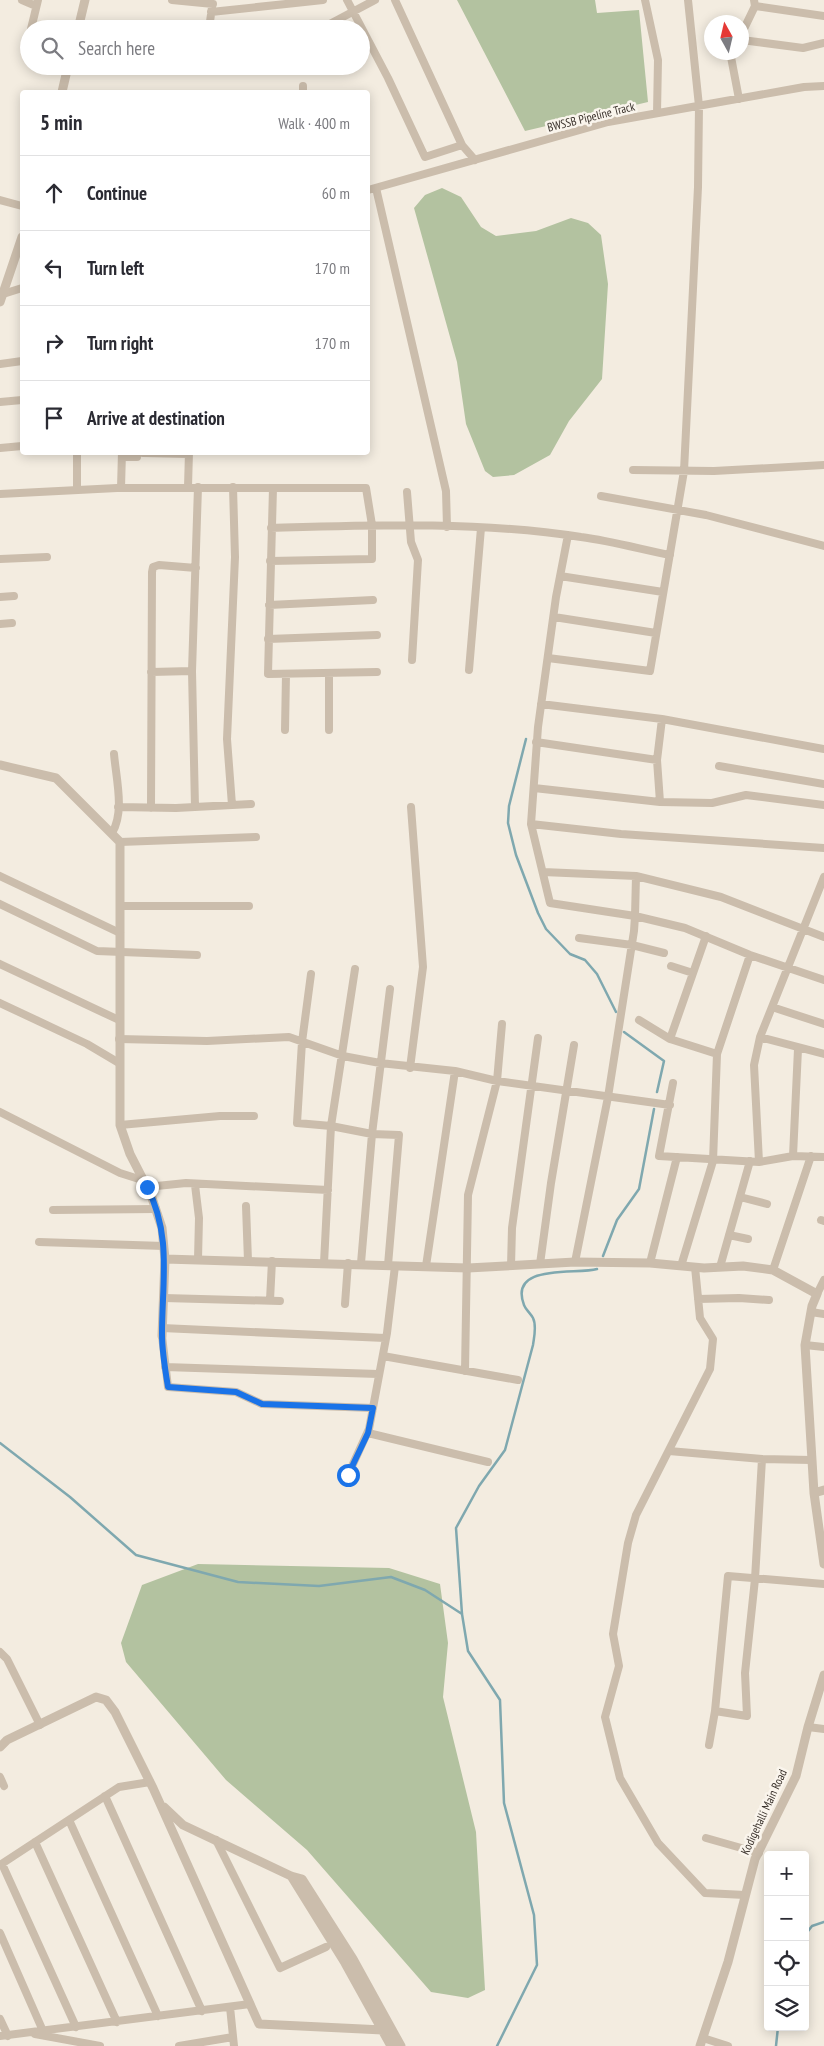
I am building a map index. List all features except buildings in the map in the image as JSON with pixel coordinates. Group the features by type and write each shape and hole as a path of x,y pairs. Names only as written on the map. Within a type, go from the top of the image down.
{"street":[{"path":"22,0 37,3 33,20"},
{"path":"80,20 85,0"},
{"path":"172,0 212,5 324,0"},
{"path":"347,0 358,20"},
{"path":"339,20 375,0"},
{"path":"394,0 462,145 475,160"},
{"path":"645,0 658,60 657,113"},
{"path":"548,658 650,671 684,471 698,187 699,106 688,0"},
{"path":"749,17 755,3 824,16"},
{"path":"210,20 212,5"},
{"path":"749,41 802,48 824,42"},
{"path":"370,44 425,157 462,145"},
{"path":"732,60 739,99"},
{"path":"62,90 66,75"},
{"name":"BWSSB Pipeline Track","path":"372,189 608,122 824,86"},
{"path":"372,189 446,491 447,527"},
{"path":"0,200 20,205"},
{"path":"1,297 20,243"},
{"path":"1,297 20,289"},
{"path":"0,364 20,360"},
{"path":"0,402 20,400"},
{"path":"0,448 20,446"},
{"path":"77,455 77,490"},
{"path":"121,488 122,455 140,455"},
{"path":"188,487 189,455"},
{"path":"633,470 714,471 824,465"},
{"path":"195,807 192,671 198,487"},
{"path":"232,805 227,739 235,557 233,487"},
{"path":"0,494 121,488 366,488 372,525 372,559 270,561"},
{"path":"273,488 268,674 377,672"},
{"path":"407,492 411,542 418,560 412,660"},
{"path":"601,496 677,510 824,546"},
{"path":"271,528 372,525 481,528 568,535 670,555"},
{"path":"469,670 481,528"},
{"path":"568,535 560,576 536,742 531,824 550,903 635,916 685,928 750,955 788,966 824,980"},
{"path":"0,559 47,557"},
{"path":"151,808 153,567 159,565 196,568"},
{"path":"560,576 663,592"},
{"path":"0,597 14,596"},
{"path":"269,604 373,600"},
{"path":"554,617 656,633"},
{"path":"0,624 12,623"},
{"path":"268,639 377,635"},
{"path":"151,672 192,671"},
{"path":"329,673 329,730"},
{"path":"286,674 286,730"},
{"path":"541,704 662,719 824,749"},
{"path":"660,802 657,760 662,719"},
{"path":"536,742 657,760"},
{"path":"112,833 118,824 114,754"},
{"path":"0,765 56,778 120,842 120,1125 130,1154 145,1183 162,1228 166,1259 162,1332 168,1387 236,1392 262,1404 373,1408"},
{"path":"719,766 824,784"},
{"path":"534,788 660,802 712,803 746,795 824,805"},
{"path":"118,807 151,808 251,804"},
{"path":"410,1068 423,967 412,807"},
{"path":"531,824 622,834 824,848"},
{"path":"120,842 256,837"},
{"path":"543,872 636,876 721,897 824,937"},
{"path":"0,876 120,933"},
{"path":"575,1262 608,1097 632,945 636,876"},
{"path":"759,1162 754,1065 760,1037 824,877"},
{"path":"0,904 97,951 197,954"},
{"path":"120,906 249,906"},
{"path":"670,1039 706,936"},
{"path":"579,938 632,945 664,953"},
{"path":"681,1266 713,1161 717,1054 750,955"},
{"path":"0,964 120,1020"},
{"path":"671,966 693,973"},
{"path":"324,1263 331,1126 355,969"},
{"path":"311,974 302,1042 297,1123 331,1126 372,1134 399,1135 392,1265 383,1356 368,1433 348,1475"},
{"path":"361,1264 372,1134 390,989"},
{"path":"0,1003 87,1044 119,1063"},
{"path":"772,1007 824,1024"},
{"path":"639,1020 670,1039 717,1054"},
{"path":"465,1371 468,1195 497,1081 502,1024"},
{"path":"119,1039 207,1041 289,1037 342,1056 380,1063 410,1068 455,1071 497,1081 670,1105"},
{"path":"760,1037 798,1049 824,1054"},
{"path":"511,1266 512,1228 538,1038"},
{"path":"540,1264 574,1045"},
{"path":"793,1156 798,1049"},
{"path":"426,1266 455,1071"},
{"path":"673,1083 659,1156 750,1162 793,1156 824,1157"},
{"path":"0,1112 120,1173 145,1183 245,1185 328,1190"},
{"path":"120,1125 220,1116 254,1116"},
{"path":"773,1270 811,1156"},
{"path":"650,1263 677,1157"},
{"path":"720,1267 750,1162"},
{"path":"195,1185 199,1218 198,1259"},
{"path":"740,1197 767,1204"},
{"path":"246,1206 248,1261"},
{"path":"53,1210 156,1209"},
{"path":"729,1235 748,1239"},
{"path":"39,1242 164,1246"},
{"path":"166,1259 468,1268 575,1262 650,1263 695,1267 743,1266 773,1270 817,1294"},
{"path":"270,1300 272,1261"},
{"path":"345,1304 348,1263"},
{"path":"695,1267 700,1318 713,1339 710,1369 636,1516 628,1543 613,1634 619,1666 605,1717 620,1778 658,1843 705,1893 745,1895"},
{"path":"824,1280 811,1312 805,1345 811,1460 824,1564"},
{"path":"164,1298 280,1300"},
{"path":"698,1300 739,1298 769,1300"},
{"path":"811,1312 824,1314"},
{"path":"162,1332 385,1338"},
{"path":"805,1345 824,1347"},
{"path":"383,1356 518,1380"},
{"path":"165,1367 378,1374"},
{"path":"368,1433 488,1462"},
{"path":"669,1451 762,1459 811,1460"},
{"path":"715,1711 747,1716 746,1673 762,1459"},
{"path":"814,1493 824,1490"},
{"path":"709,1745 715,1711 728,1576 824,1584"},
{"path":"0,1652 7,1659 40,1725"},
{"name":"Kodigehalli Main Road","path":"701,2042 728,1962 745,1895 759,1853 796,1776 808,1728 820,1699 824,1675"},
{"path":"0,1747 7,1740 96,1697 106,1700 115,1712 150,1782 259,2024 383,2030"},
{"path":"808,1728 824,1729"},
{"path":"0,1777 4,1786"},
{"path":"76,2027 1,1864 119,1786 150,1782"},
{"path":"105,1796 202,2011"},
{"path":"160,1804 183,1825 291,1876 302,1878 353,1958 401,2046"},
{"path":"69,1820 158,2016"},
{"path":"706,1838 759,1853"},
{"path":"216,1840 280,1968 326,1948"},
{"path":"35,1842 117,2022"},
{"path":"291,1876 391,2046"},
{"path":"0,1933 43,2031"},
{"path":"0,2019 4,2036 250,2004"},
{"path":"230,2007 234,2046"},
{"path":"28,2033 100,2046"},
{"path":"179,2046 233,2037"},
{"path":"701,2042 728,2046"}],"green space":[{"path":"457,0 595,0 597,13 639,10 648,102 525,131"},
{"path":"442,188 461,197 481,227 496,236 536,231 571,218 588,223 601,235 608,284 602,379 569,421 550,455 514,475 493,477 485,471 466,424 457,362 414,208 425,195"},
{"path":"198,1564 389,1568 440,1584 448,1643 443,1697 476,1832 485,1990 468,1998 431,1992 307,1850 226,1780 126,1662 121,1643 142,1585"}],"waterway":[{"path":"526,739 509,806 508,823 516,855 546,929 570,954 585,960 597,974 616,1012"},
{"path":"624,1032 664,1061 657,1092"},
{"path":"603,1256 617,1220 639,1189 654,1109"},
{"path":"497,2046 537,1965 534,1915 504,1803 500,1700 468,1651 462,1614 456,1528 479,1486 505,1450 533,1345 534,1321 524,1305 522,1292 526,1282 547,1274 597,1269"},
{"path":"0,1443 70,1497 136,1555 238,1582 319,1586 391,1577 425,1590 462,1614"},
{"path":"809,1930 812,1926 824,1922"},
{"path":"776,2046 778,2031"}],"route":[{"path":"147,1187 162,1228 166,1259 162,1336 168,1387 236,1392 262,1404 373,1408 368,1433 348,1475"}]}
